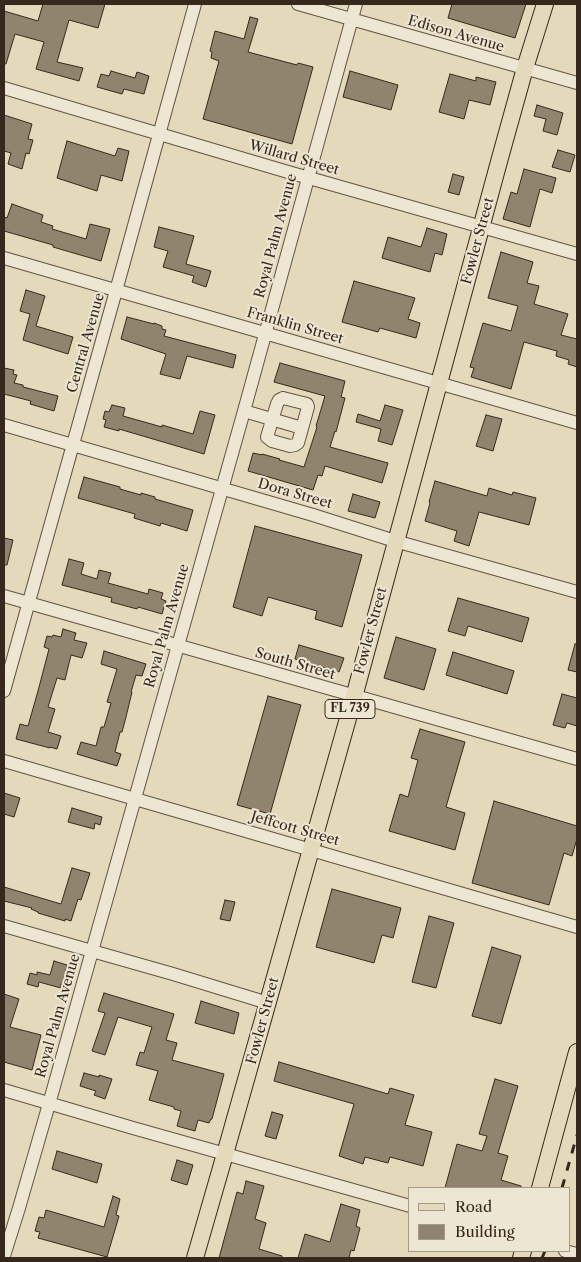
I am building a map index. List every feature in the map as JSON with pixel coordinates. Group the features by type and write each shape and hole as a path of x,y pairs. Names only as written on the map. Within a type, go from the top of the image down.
{"main road":[{"name":"Fowler Street","path":"195,1258 354,697 525,68 545,4"},
{"path":"540,1187 577,1052"}],"street":[{"name":"Central Avenue","path":"4,690 195,4"},
{"name":"Edison Avenue","path":"298,4 577,83"},
{"name":"Royal Palm Avenue","path":"4,1255 20,1208 135,800 356,4"},
{"name":"Willard Street","path":"4,88 577,254"},
{"name":"Franklin Street","path":"4,258 577,422"},
{"path":"283,398 307,404 308,407 302,428 298,443 295,445 290,446 272,441 267,437 279,400 283,398"},
{"path":"244,411 302,428"},
{"name":"Dora Street","path":"4,425 313,515 395,541 577,592"},
{"name":"South Street","path":"4,596 577,759"},
{"name":"Jeffcott Street","path":"4,761 577,927"},
{"path":"4,926 268,1003"},
{"path":"4,1090 408,1205"},
{"path":"4,1255 14,1258"}],"building":[{"path":"43,4 105,4 98,28 69,20 57,62 83,68 79,81 36,69 44,42 15,34 6,64 4,64 4,11 38,21"},
{"path":"452,4 526,4 515,38 448,18"},
{"path":"250,17 258,19 248,52 297,65 298,63 313,67 292,144 203,119 219,61 211,58 212,52 210,51 215,31 244,39"},
{"path":"111,71 135,78 137,72 149,76 144,94 124,89 122,94 97,87 101,74 109,76"},
{"path":"350,71 398,85 391,110 343,97"},
{"path":"450,74 476,81 476,77 496,82 490,105 469,100 464,119 439,112"},
{"path":"537,105 563,113 557,135 543,131 546,119 534,116"},
{"path":"4,115 32,124 28,139 33,140 29,154 26,153 22,169 8,164 11,153 4,151"},
{"path":"67,141 115,156 118,148 129,151 122,181 101,175 97,191 57,178"},
{"path":"558,150 575,155 570,172 552,167"},
{"path":"524,169 556,178 552,193 540,189 530,227 503,219 511,192 517,194"},
{"path":"453,174 464,177 459,195 448,192"},
{"path":"12,204 43,215 41,222 53,226 52,229 86,239 90,224 110,229 101,261 4,231 4,217 7,218"},
{"path":"159,227 194,236 186,264 211,271 206,287 192,282 194,276 163,267 168,251 154,247"},
{"path":"427,228 447,234 442,255 435,253 430,272 382,258 388,237 421,247"},
{"path":"501,252 533,262 527,283 539,286 534,304 568,314 561,335 577,339 577,367 568,364 569,360 556,356 557,351 524,342 511,389 471,377 474,368 470,367 483,323 511,331 518,306 488,298"},
{"path":"354,281 415,298 408,319 420,323 416,338 380,328 378,332 342,322"},
{"path":"26,290 45,296 36,326 73,337 68,354 23,340 30,314 20,311"},
{"path":"127,317 162,326 162,329 166,330 164,336 236,355 233,368 187,356 180,379 160,374 166,354 121,339"},
{"path":"280,363 345,381 341,397 345,398 330,447 388,463 382,483 325,466 322,476 318,475 313,490 248,471 253,453 304,467 317,427 325,396 274,382"},
{"path":"4,368 14,370 13,374 17,375 14,383 58,396 54,411 30,404 31,401 4,394"},
{"path":"112,405 125,408 123,416 193,434 200,411 215,415 204,454 119,429 119,431 104,427 106,420 103,419 105,411 109,412"},
{"path":"385,405 403,410 392,445 378,441 381,429 356,422 358,414 380,421"},
{"path":"486,415 502,419 493,451 476,446"},
{"path":"84,477 193,510 187,531 161,523 160,526 134,518 135,514 78,498"},
{"path":"435,481 487,496 489,488 512,495 513,492 536,498 529,525 479,512 469,546 454,541 457,531 425,521"},
{"path":"353,494 380,502 375,518 348,511"},
{"path":"255,526 362,555 342,627 315,619 317,611 268,597 262,616 233,607"},
{"path":"4,538 13,540 7,565 4,565"},
{"path":"69,559 84,563 81,574 97,579 99,570 111,573 108,583 148,594 149,589 163,593 161,599 166,601 162,614 111,602 112,598 62,585"},
{"path":"458,598 529,618 522,642 468,626 465,636 448,631"},
{"path":"63,629 76,633 74,640 87,643 82,658 71,655 65,680 57,678 48,707 55,709 48,732 61,736 57,749 16,739 20,724 28,726 49,649 44,647 47,636 61,637"},
{"path":"396,637 436,649 424,690 384,678"},
{"path":"575,644 577,644 577,672 568,670"},
{"path":"299,645 344,658 339,672 295,659"},
{"path":"104,651 146,664 142,676 136,675 131,692 122,732 120,732 115,752 121,754 117,766 77,754 81,742 96,746 101,727 104,727 111,703 107,702 117,669 101,664"},
{"path":"453,652 514,671 507,694 446,675"},
{"path":"562,694 577,698 577,726 567,723 565,728 553,725"},
{"path":"268,696 301,705 270,814 237,805"},
{"path":"420,729 465,742 446,807 465,813 455,850 389,831 400,794 408,797 418,760 411,758"},
{"path":"4,793 20,798 14,817 4,814"},
{"path":"494,801 577,826 577,839 572,856 564,853 549,905 472,883"},
{"path":"72,808 102,817 100,825 95,823 94,829 68,822"},
{"path":"72,868 90,873 81,900 78,899 71,921 38,913 32,908 4,901 4,887 61,904"},
{"path":"332,889 401,908 393,938 382,935 374,963 316,947"},
{"path":"225,900 235,902 230,921 220,919"},
{"path":"429,916 454,923 436,988 412,982"},
{"path":"492,947 521,956 501,1024 472,1016"},
{"path":"54,961 67,965 61,988 39,982 38,987 27,984 30,973 37,975 37,972 50,975"},
{"path":"104,993 174,1014 166,1040 177,1043 172,1060 224,1074 212,1119 209,1123 198,1120 195,1131 177,1126 181,1111 174,1109 174,1107 149,1100 158,1071 136,1065 140,1052 144,1053 152,1027 118,1017 105,1055 92,1051 105,1013 98,1011"},
{"path":"4,994 19,999 10,1027 41,1035 32,1070 4,1062"},
{"path":"201,1001 239,1013 234,1034 195,1023"},
{"path":"279,1062 388,1094 390,1088 414,1095 405,1125 432,1132 423,1166 390,1157 388,1163 365,1157 363,1164 339,1156 354,1104 274,1081"},
{"path":"84,1073 112,1079 105,1099 94,1095 96,1091 80,1086"},
{"path":"495,1079 518,1086 498,1153 508,1156 501,1180 521,1187 445,1187 457,1144 482,1151 487,1136 479,1134"},
{"path":"272,1112 283,1115 276,1139 265,1136"},
{"path":"57,1151 102,1164 97,1183 52,1169"},
{"path":"177,1160 193,1165 187,1185 171,1180"},
{"path":"246,1181 264,1186 255,1219 266,1223 259,1249 282,1256 282,1258 219,1258 237,1192 243,1194"},
{"path":"113,1196 120,1199 116,1215 119,1216 107,1257 38,1238 40,1232 35,1231 39,1217 44,1218 46,1210 104,1227"},
{"path":"341,1204 360,1210 356,1226 360,1228 354,1251 351,1250 349,1258 298,1258 305,1234 330,1242"}],"railway":[{"path":"562,1187 577,1135"},
{"path":"542,1258 545,1252"}]}
